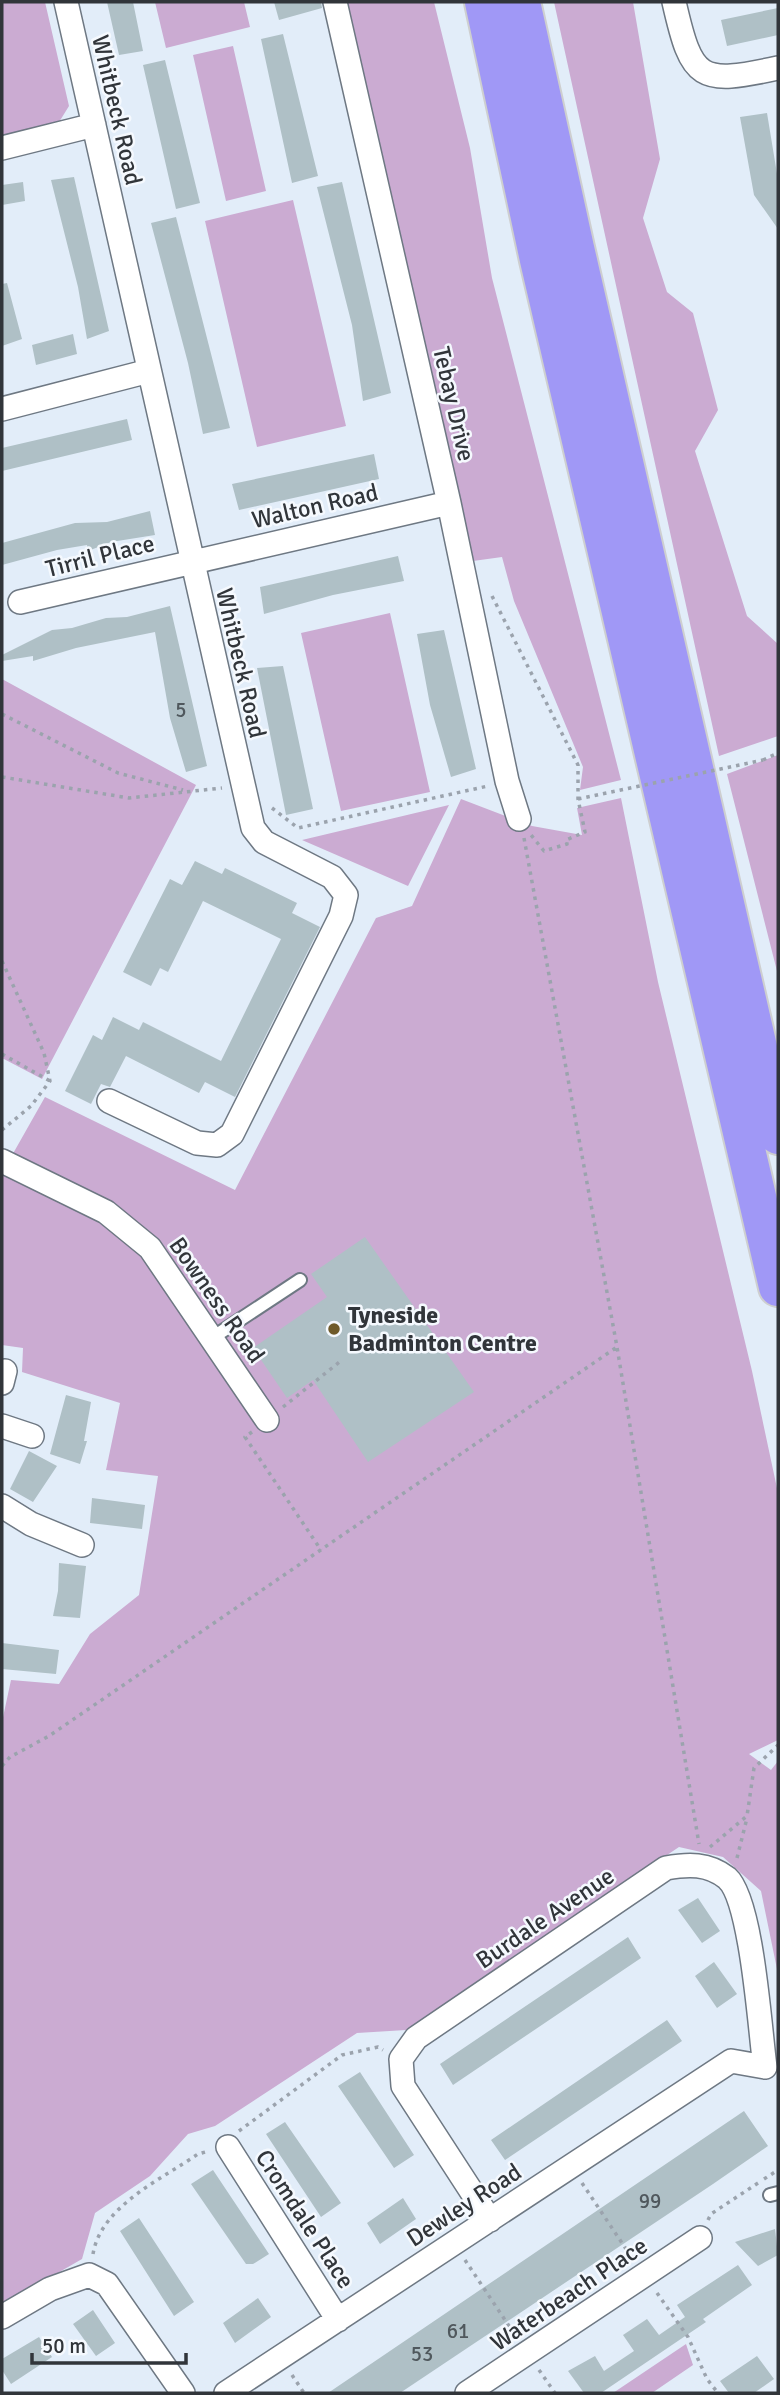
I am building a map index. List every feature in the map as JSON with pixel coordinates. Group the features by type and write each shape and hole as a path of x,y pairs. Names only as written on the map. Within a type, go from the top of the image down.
{"highway":[{"path":"484,2 539,260 778,1287"},
{"path":"521,2 778,1135"}],"street":[{"name":"Whitbeck Road","path":"66,2 253,828 264,842 332,877 346,895 341,916 232,1134 217,1145 197,1143 109,1101"},
{"name":"Tebay Drive","path":"335,2 449,503 507,782 521,825"},
{"path":"674,2 684,49 706,73 720,78 778,68"},
{"path":"2,148 94,125"},
{"path":"2,409 149,371"},
{"name":"Walton Road","path":"191,560 449,503"},
{"name":"Tirril Place","path":"20,602 191,560"},
{"name":"Bowness Road","path":"2,1161 106,1212 150,1248 267,1419"},
{"path":"2,1426 32,1436"},
{"path":"2,1506 31,1524 82,1545"},
{"path":"693,1861 712,1868 729,1880 746,1921 771,2073"},
{"name":"Burdale Avenue","path":"490,2220 403,2086 401,2059 415,2038 666,1868 693,1861"},
{"name":"Dewley Road","path":"226,2393 731,2061 771,2073"},
{"name":"Cromdale Place","path":"228,2147 338,2320"},
{"name":"Waterbeach Place","path":"467,2393 700,2238"},
{"path":"2,2317 50,2289 89,2275 107,2284 183,2393"}],"lane":[{"path":"212,1339 300,1280"}],"path":[{"path":"464,573 486,585 578,765 578,799 585,832 566,839 567,844 544,851 521,825"},
{"path":"2,713 118,773 185,791"},
{"path":"578,799 763,760 778,753"},
{"path":"2,778 129,798 242,787 299,828 507,782"},
{"path":"521,825 617,1347 699,1830 693,1861"},
{"path":"2,961 44,1053 50,1081"},
{"path":"2,1054 50,1081"},
{"path":"2,1130 31,1105 50,1081"},
{"path":"2,1766 10,1757 49,1736 617,1347"},
{"path":"321,1550 245,1437 342,1360"},
{"path":"729,1880 747,1816 754,1768 778,1745"},
{"path":"693,1861 747,1816"},
{"path":"700,2238 711,2214 778,2170"},
{"path":"454,2244 555,2393"}],"shaded area":[{"path":"2,2 45,2 69,106 56,127 2,140"},
{"path":"155,2 244,2 250,27 166,48"},
{"path":"345,2 434,2 470,148 492,278 621,780 580,790 583,767 514,601 502,557 473,561"},
{"path":"554,2 633,2 660,159 643,218 667,292 693,313 718,410 695,451 747,616 778,644 778,736 719,756"},
{"path":"233,46 266,191 226,201 193,55"},
{"path":"293,200 346,426 257,447 205,221"},
{"path":"390,613 430,792 341,811 301,633"},
{"path":"2,679 196,785 42,1079 2,1058"},
{"path":"778,755 778,975 727,774"},
{"path":"621,798 658,982 752,1371 778,1493 778,1740 749,1754 771,1770 778,1761 778,1974 761,1891 723,1857 679,1847 406,2030 357,2033 215,2126 188,2134 150,2176 95,2213 82,2259 2,2305 2,1722 11,1680 59,1684 90,1634 139,1595 158,1476 106,1470 120,1403 22,1372 23,1348 2,1345 2,1173 45,1097 235,1190 376,918 412,906 461,799 532,826 582,835 577,808"},
{"path":"449,805 408,886 302,840"},
{"path":"686,2344 693,2365 652,2393 613,2393"}],"building":[{"path":"107,2 133,2 143,51 119,55"},
{"path":"274,2 321,2 322,8 279,20"},
{"path":"778,8 778,35 727,46 721,20"},
{"path":"283,34 318,176 292,183 261,39"},
{"path":"165,60 200,203 176,209 143,65"},
{"path":"767,113 778,180 778,229 754,195 740,117"},
{"path":"74,177 109,331 87,339 78,287 51,180"},
{"path":"23,182 25,201 2,205 2,185"},
{"path":"342,182 391,393 363,401 352,325 317,187"},
{"path":"176,217 230,428 203,434 188,363 151,223"},
{"path":"7,283 22,339 2,346 2,284"},
{"path":"73,334 77,354 36,365 32,345"},
{"path":"127,419 132,440 2,471 2,448"},
{"path":"374,454 379,479 239,510 232,484"},
{"path":"150,511 155,535 111,542 88,551 87,545 57,550 2,565 2,543 75,523 107,522"},
{"path":"398,556 404,581 333,595 264,614 260,587"},
{"path":"170,606 207,766 186,772 170,718 155,632 76,648 33,661 33,656 2,661 2,655 52,630 72,628 106,618 127,617"},
{"path":"444,630 476,769 451,777 430,705 417,634"},
{"path":"283,666 313,809 286,815 257,668"},
{"path":"195,861 222,874 225,868 297,903 292,913 320,927 235,1097 205,1082 199,1093 126,1056 110,1087 101,1084 91,1104 65,1091 93,1035 102,1040 113,1017 139,1030 143,1022 221,1061 281,939 203,901 168,972 160,968 151,986 123,972 170,879 182,885"},
{"path":"365,1237 474,1392 368,1462 313,1380 287,1398 253,1348 327,1297 311,1274"},
{"path":"66,1395 91,1402 84,1441 87,1441 80,1464 50,1454"},
{"path":"29,1451 57,1466 33,1502 10,1489"},
{"path":"92,1498 145,1505 142,1529 90,1523"},
{"path":"59,1563 86,1566 80,1618 53,1616 58,1591"},
{"path":"2,1643 59,1650 56,1674 2,1669"},
{"path":"698,1898 720,1931 702,1943 678,1910"},
{"path":"628,1937 641,1958 453,2085 440,2064"},
{"path":"714,1962 737,1994 717,2008 695,1976"},
{"path":"667,2020 682,2041 505,2160 491,2140"},
{"path":"360,2072 414,2155 394,2168 338,2086"},
{"path":"744,2111 768,2146 713,2184 400,2393 328,2393"},
{"path":"285,2122 341,2203 321,2217 266,2134"},
{"path":"213,2170 269,2254 253,2264 246,2264 191,2184"},
{"path":"403,2198 416,2219 380,2244 367,2223"},
{"path":"139,2218 194,2302 174,2316 120,2231"},
{"path":"775,2229 778,2255 758,2266 735,2242"},
{"path":"738,2265 752,2285 703,2319 706,2322 601,2393 584,2393 568,2371 595,2356 604,2371 634,2351 623,2335 647,2319 659,2335 685,2317 677,2305"},
{"path":"258,2298 271,2317 235,2343 223,2323"},
{"path":"93,2310 115,2343 96,2356 73,2324"},
{"path":"39,2337 52,2357 11,2384 2,2370 2,2359"},
{"path":"757,2356 774,2379 754,2393 729,2393 720,2381"}],"place":[{"name":"Tyneside Badminton Centre","path":"334,1329"}]}
